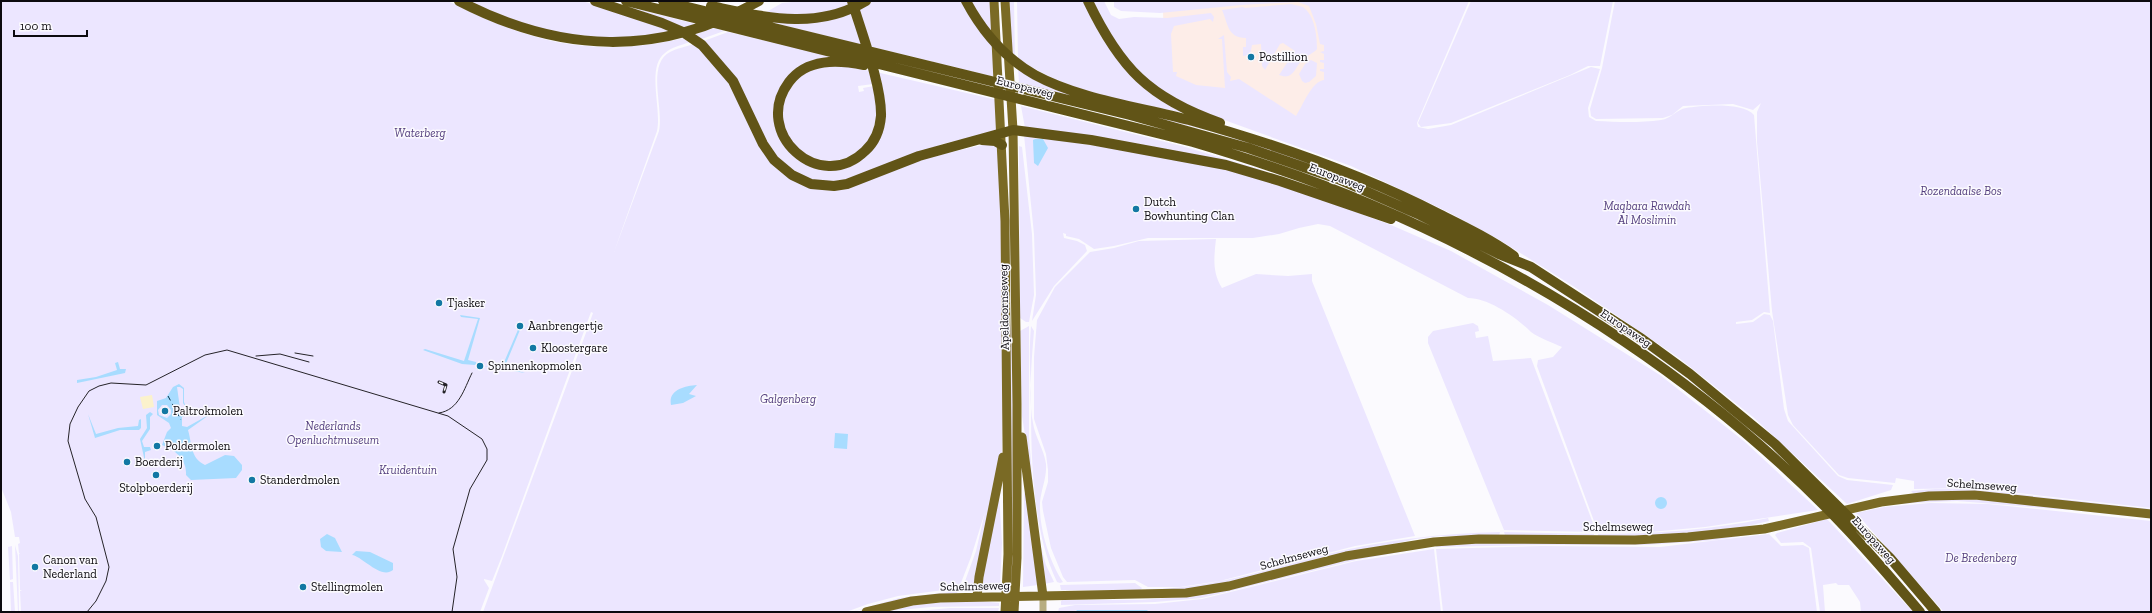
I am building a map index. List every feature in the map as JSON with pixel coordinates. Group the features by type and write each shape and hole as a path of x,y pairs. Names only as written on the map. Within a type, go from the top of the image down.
{"highway":[{"path":"459,1 525,30 556,37 601,42 637,41 673,36 719,21 759,1"},
{"path":"595,1 662,23 683,32 702,45 733,81 763,144 774,160 786,172 807,182 826,186 847,184 919,156 1014,130 1091,140 1251,171 1441,237"},
{"name":"Europaweg","path":"626,1 844,54 1186,129 1291,162 1406,209 1531,268 1642,339 1690,374 1775,444 1890,558 1936,612"},
{"name":"Europaweg","path":"663,1 754,23 844,54"},
{"path":"687,1 765,17 796,20 833,16 866,1"},
{"path":"844,54 804,69 790,80 781,95 778,114 784,138 798,155 813,162 834,165 854,160 868,148 879,128 881,109 877,85 852,1"},
{"path":"966,1 984,29 999,47 1026,69 1061,87 1212,126 1294,152 1355,175 1413,201 1479,234 1531,268"},
{"path":"1088,1 1102,29 1120,58 1155,92 1180,106 1208,118 1272,140 1294,152"},
{"name":"Europaweg","path":"894,65 949,81 988,86"},
{"name":"Europaweg","path":"1026,95 1243,157 1329,187 1441,237 1508,270 1613,335 1684,385 1770,456 1844,525 1920,612"},
{"path":"980,140 994,141 1002,145"}],"main road":[{"name":"Apeldoornseweg","path":"994,1 1002,133 1005,221 1007,581 1004,612"},
{"name":"Apeldoornseweg","path":"1005,1 1014,130 1017,404 1017,581 1014,612"},
{"path":"1017,404 1043,596"},
{"path":"977,597 979,577 1006,446"},
{"name":"Schelmseweg","path":"866,612 912,601 977,597 1144,596 1200,592 1346,556 1434,542 1503,538 1650,540 1764,529 1812,516 1906,498 1960,495 2151,514"}],"street":[{"path":"1043,596 1043,612"}],"shaded area":[{"path":"1282,1 1325,1 1326,92 1297,128 1165,77 1163,11"}],"green space":[{"path":"1,1 448,1 478,16 507,27 535,37 563,43 591,47 620,47 651,44 684,38 690,42 667,51 659,59 656,68 655,78 658,112 657,131 614,252 659,131 660,122 657,77 659,67 663,58 670,52 693,44 704,52 724,73 765,153 819,188 921,159 987,144 995,146 1000,153 1004,379 1002,450 973,587 965,587 964,584 976,551 985,512 971,557 959,588 898,596 846,612 483,612 587,330 593,313 591,312 492,581 484,579 489,588 480,612 21,612 20,591 22,590 20,590 20,554 18,544 20,543 19,537 15,537 11,512 1,487"},
{"path":"466,1 582,1 634,17 673,32 617,39 541,31"},
{"path":"802,1 849,1 850,5 812,16 763,14 782,3"},
{"path":"871,1 963,1 994,45 995,77 868,46 857,9"},
{"path":"970,1 991,1 993,35"},
{"path":"1009,1 1014,1 1015,56 1012,54"},
{"path":"1017,1 1085,1 1109,47 1193,115 1125,101 1080,88 1037,70 1018,58"},
{"name":"Maqbara Rawdah Al Moslimin","path":"1091,1 1104,1 1111,15 1119,19 1134,17 1167,18 1211,13 1214,17 1213,22 1210,19 1174,26 1171,34 1173,72 1177,72 1176,76 1196,85 1225,88 1222,39 1218,39 1224,35 1227,72 1231,77 1230,81 1239,79 1296,116 1308,94 1316,84 1324,80 1324,72 1320,71 1320,69 1324,69 1324,63 1320,62 1320,60 1324,60 1324,54 1320,52 1324,51 1324,45 1320,44 1316,24 1309,6 1298,2 1241,5 1160,13 1121,11 1114,7 1114,1 1469,1 1417,123 1418,127 1428,129 1451,125 1591,67 1600,69 1588,108 1589,117 1596,121 1637,122 1661,120 1668,118 1680,110 1702,106 1732,106 1749,111 1754,115 1770,313 1764,312 1752,320 1736,322 1736,324 1753,322 1764,314 1770,315 1773,321 1784,409 1788,421 1838,476 1847,480 1893,485 1891,490 1847,504 1753,417 1679,358 1573,286 1498,239 1448,212 1351,166 1202,112 1168,96 1124,58"},
{"path":"1471,1 1613,1 1600,66 1588,66 1570,75 1451,123 1421,127 1418,123"},
{"name":"Rozendaalse Bos","path":"1615,1 2151,1 2151,508 1973,488 1914,489 1914,481 1896,478 1895,483 1848,478 1839,475 1793,425 1788,415 1772,311 1757,142 1757,112 1761,103 1753,110 1733,104 1683,106 1672,115 1663,118 1596,119 1591,116 1590,109 1602,68"},
{"path":"1291,4 1303,7 1313,21 1316,32 1317,49 1300,62 1294,72 1288,76 1284,76 1279,75 1295,51 1283,43 1280,44 1265,70 1262,66 1261,44 1252,45 1250,55 1243,56 1243,47 1246,47 1246,38 1232,33 1227,25 1222,10"},
{"path":"621,5 700,25 683,30"},
{"path":"852,11 862,45 766,21"},
{"path":"714,28 724,31 699,40 693,35"},
{"path":"728,32 838,58 815,62 778,97 788,149 840,167 879,136 876,72 997,100 999,131 942,144 868,174 833,183 813,181 781,163 701,42"},
{"path":"1311,60 1317,63 1316,76 1309,82 1305,83 1302,81 1299,74 1305,64"},
{"path":"825,66 846,66 870,71 873,84 858,86 859,92 864,91 863,88 874,86 876,121 874,129 866,143 859,150 845,158 830,161 816,159 803,152 793,142 785,130 782,115 784,99 795,82 809,71"},
{"path":"1018,67 1151,114 1211,131 1019,83"},
{"path":"1021,106 1182,146 1259,169 1286,180 1025,128"},
{"path":"1024,135 1182,159 1274,181 1391,225 1451,251 1548,305 1660,375 1745,442 1818,510 1705,527 1650,532 1598,532 1537,366 1538,360 1553,357 1562,347 1534,334 1510,315 1493,305 1485,301 1468,298 1330,226 1318,224 1279,234 1253,238 1148,238 1094,249 1079,239 1066,236 1066,234 1063,233 1064,238 1077,241 1085,245 1087,251 1054,286 1032,321 1036,295 1034,234"},
{"path":"1222,135 1295,156 1370,187 1294,159"},
{"path":"1019,146 1022,147 1032,234 1034,295 1029,322 1026,322 1020,318"},
{"path":"1216,239 1214,258 1215,270 1222,288 1256,274 1288,276 1312,274 1312,281 1415,536 1355,546 1220,581 1180,587 1148,587 1135,580 1067,582 1063,577 1051,548 1043,511 1042,502 1048,482 1048,470 1046,454 1034,419 1034,357 1037,320 1055,287 1090,252 1114,248 1139,241"},
{"path":"1008,323 1010,323 1013,338 1013,586 1010,586"},
{"path":"1473,323 1478,326 1479,331 1475,332 1476,338 1488,336 1493,361 1531,358 1594,526 1593,532 1504,530 1428,343 1428,337 1433,331"},
{"path":"1029,326 1029,437 1033,487 1022,416 1020,331"},
{"path":"1031,326 1034,331 1031,386 1030,352"},
{"path":"1031,406 1034,428 1046,464 1046,474 1040,503 1041,523 1049,554 1063,582 1060,583 1057,582 1048,561 1037,514 1032,464"},
{"path":"1935,489 1973,489 2151,509 2151,512 1914,494 1911,491"},
{"path":"1026,491 1038,585 1023,587 1024,494"},
{"path":"999,492 1002,543 1000,587 981,587"},
{"path":"1960,498 2069,508 2069,510 1957,501 1890,504"},
{"name":"De Bredenberg","path":"1930,503 1988,504 2151,521 2151,612 1944,612 1856,513 1884,507"},
{"path":"1768,518 1769,521 1739,528 1688,534 1598,537 1598,534 1662,532 1726,526"},
{"path":"1827,519 1913,612 1861,612 1860,602 1849,585 1838,585 1836,583 1823,585 1825,612 1820,612 1811,548 1803,542 1781,543 1775,535 1777,533"},
{"path":"1771,531 1717,540 1646,545 1436,547 1437,544"},
{"path":"1500,532 1499,536 1440,536 1415,539 1207,588 1148,592 1146,589 1193,586 1216,582 1349,549 1392,541 1457,534"},
{"path":"1504,532 1594,534 1594,535 1505,535"},
{"path":"1769,534 1781,546 1803,545 1809,548 1817,612 1443,612 1436,549 1542,546 1660,547"},
{"path":"1040,544 1046,565 1054,582 1044,584"},
{"path":"15,545 18,556 19,612 18,612"},
{"path":"12,546 13,579 10,580 8,547"},
{"path":"1433,546 1356,560 1202,598 1155,602 1061,605 1061,601 1063,600 1142,600 1191,596 1326,563"},
{"path":"1434,549 1441,612 1148,612 1147,610 1077,610 1075,611 1077,612 1058,612 1059,608 1075,605 1155,604 1202,599 1356,561"},
{"path":"10,582 13,582 15,612 11,612"},
{"path":"1135,583 1142,588 1140,591 1061,590 1060,585"},
{"path":"958,591 957,593 898,600 851,612 899,598"},
{"path":"951,601 980,601 999,603 999,606 931,607 879,612 906,606"},
{"path":"950,608 999,608 998,612 907,612"}],"sand":[{"path":"152,395 154,407 143,409 140,397"}],"water":[{"path":"1043,139 1048,148 1038,166 1034,163 1033,140"},
{"path":"460,315 480,318 468,360 476,362 477,364 475,365 462,364 423,350 425,349 464,361 478,319 461,317"},
{"path":"520,325 522,325 505,366 525,373 484,366 502,367"},
{"path":"118,362 120,369 126,369 125,373 77,383 77,380 96,377 117,370 115,363"},
{"path":"179,384 184,388 184,402 187,410 183,403 183,389 177,387 181,415 186,414 188,411 189,414 182,417 182,426 187,427 212,413 188,430 194,454 200,462 205,465 225,455 234,456 242,465 242,470 236,478 191,480 186,475 184,464 176,452 162,445 167,432 171,428 169,423 157,415 157,401 166,398 173,387","holes":["162,405 167,405 171,410 171,414 167,418 159,415 158,410"]},
{"path":"697,385 689,394 696,396 683,403 671,405 674,392 687,386"},
{"path":"150,412 153,414 150,417 150,429 142,441 144,447 150,447 151,450 145,452 145,462 140,439 147,428 146,415"},
{"path":"88,414 96,434 118,428 138,426 139,420 141,419 141,428 139,430 120,430 95,438"},
{"path":"835,433 848,434 847,449 834,448"},
{"path":"1661,497 1665,499 1667,503 1665,507 1661,509 1657,507 1655,503 1657,499"},
{"path":"327,534 335,538 342,552 326,551 321,547 320,539"},
{"path":"356,551 370,552 393,563 393,570 383,572 377,570 356,556 352,555"},
{"path":"1077,610 1147,610 1148,611 1075,612"}],"ferry route":[{"path":"168,396 181,420"}],"tram line":[{"path":"87,612 96,601 106,581 109,567 96,517 85,499 68,441 70,424 78,407 89,391 99,386 111,383 146,385 205,355 227,350 448,416 482,439 487,449 487,460 470,489 453,549 457,577 452,612"},
{"path":"295,353 313,356"},
{"path":"256,356 280,354 309,362"},
{"path":"439,413 446,411 456,403 472,373"}],"railway":[{"path":"439,382 446,385 444,392"}],"place":[{"name":"Postillion","path":"1251,57"},
{"name":"Dutch Bowhunting Clan","path":"1136,209"},
{"name":"Tjasker","path":"439,303"},
{"name":"Aanbrengertje","path":"520,326"},
{"name":"Kloostergare","path":"533,348"},
{"name":"Spinnenkopmolen","path":"480,366"},
{"name":"Paltrokmolen","path":"165,411"},
{"name":"Poldermolen","path":"157,446"},
{"name":"Boerderij","path":"127,462"},
{"name":"Stolpboerderij","path":"156,475"},
{"name":"Standerdmolen","path":"252,480"},
{"name":"Canon van Nederland","path":"35,567"},
{"name":"Stellingmolen","path":"303,587"}],"park label":[{"name":"Waterberg","path":"420,133"},
{"name":"Galgenberg","path":"788,399"},
{"name":"Nederlands Openluchtmuseum","path":"333,433"},
{"name":"Kruidentuin","path":"408,470"}]}
